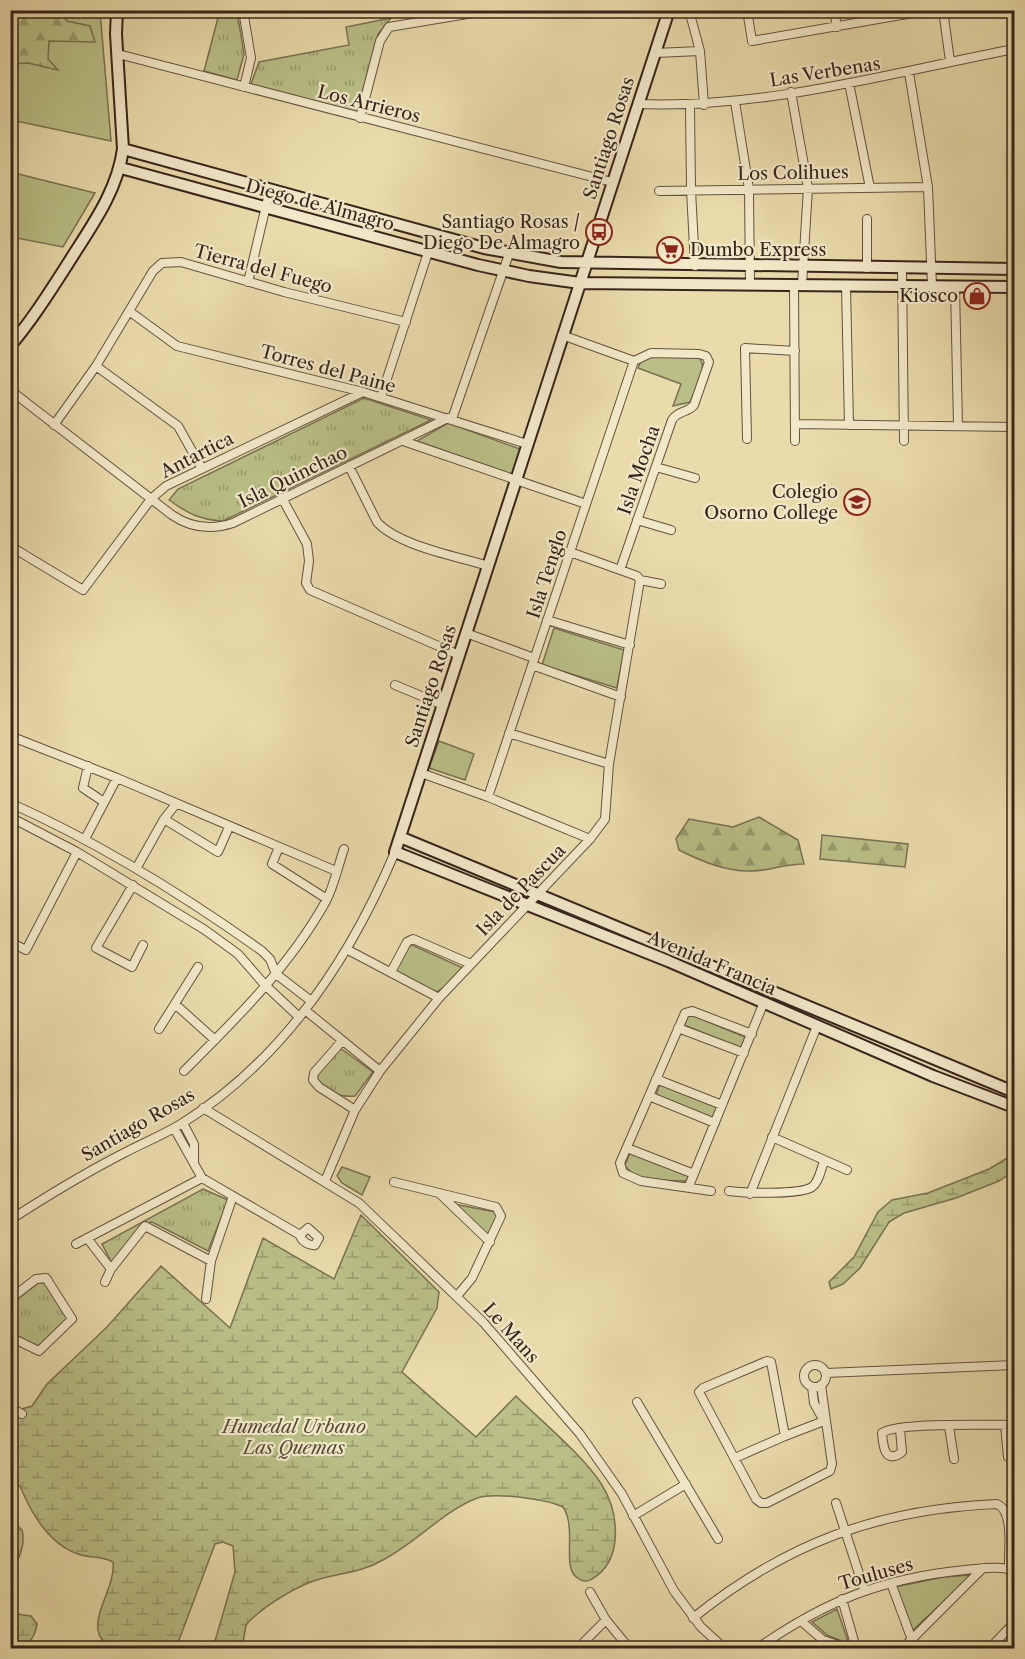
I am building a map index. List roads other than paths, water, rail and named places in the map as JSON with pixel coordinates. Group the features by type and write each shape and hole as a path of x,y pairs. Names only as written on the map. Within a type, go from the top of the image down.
{"street":[{"path":"10,346 37,311 89,230 106,201 121,168 123,149 116,34 117,10"},
{"path":"243,10 251,58 244,87"},
{"path":"360,118 380,41 388,27 491,10"},
{"name":"Santiago Rosas","path":"10,1220 104,1164 183,1123 203,1108 259,1060 302,1014 348,950 395,852 669,10"},
{"path":"689,10 700,51 704,105"},
{"path":"747,10 752,41 930,10"},
{"path":"834,10 837,27"},
{"path":"942,10 950,61"},
{"name":"Las Verbenas","path":"638,104 690,106 735,102 909,73 950,61 1014,49"},
{"path":"655,53 700,51"},
{"name":"Los Arrieros","path":"118,54 612,182"},
{"path":"909,73 928,187 932,286"},
{"path":"849,83 870,188"},
{"path":"791,92 808,188 803,267 798,285 795,441"},
{"path":"735,102 749,189 750,285"},
{"path":"690,106 695,266"},
{"name":"Diego de Almagro","path":"123,149 509,254 585,264 1014,269"},
{"name":"Diego de Almagro","path":"121,168 504,271 579,283 1013,287"},
{"name":"Los Colihues","path":"659,191 928,187"},
{"path":"248,282 270,189"},
{"path":"867,219 867,267"},
{"path":"381,398 434,234"},
{"path":"450,418 509,254"},
{"name":"Tierra del Fuego","path":"54,425 96,366 153,271 167,262 181,262 248,282 406,322"},
{"path":"902,268 904,441"},
{"path":"846,286 849,425"},
{"path":"955,286 958,426"},
{"path":"795,424 1013,427 1013,287"},
{"name":"Torres del Paine","path":"129,311 177,346 363,392 527,444"},
{"path":"562,335 634,361"},
{"path":"747,439 745,348 795,351"},
{"name":"Isla Mocha","path":"620,570 674,417 694,405 708,365 708,357 699,354 651,353 634,361"},
{"name":"Isla Tenglo","path":"488,796 634,361"},
{"path":"96,366 178,426 201,467"},
{"name":"Isla Quinchao","path":"10,390 183,522 206,527 233,523 450,418"},
{"name":"Antartica","path":"10,546 83,590 151,499 179,478 363,392"},
{"path":"403,441 586,504"},
{"path":"349,466 377,522 383,528 408,541 488,566"},
{"path":"656,467 695,478"},
{"path":"282,498 307,544 309,561 306,583 310,590 459,655"},
{"path":"638,520 671,531"},
{"path":"570,552 620,570 640,580 661,584"},
{"name":"Isla de Pascua","path":"325,1181 355,1110 380,1071 439,998 590,840 605,819 609,764 640,580"},
{"path":"547,620 630,645"},
{"path":"466,633 621,696"},
{"path":"395,685 443,705"},
{"path":"509,733 609,764"},
{"path":"10,736 117,778 336,871"},
{"path":"88,766 83,782 84,788 104,802"},
{"path":"421,773 488,796 590,840"},
{"path":"85,839 117,778"},
{"path":"10,803 137,867 262,951 276,974 311,1002"},
{"path":"137,867 164,819 176,804"},
{"path":"10,817 78,852 133,885 238,954 265,985 380,1071"},
{"path":"164,819 218,852 229,827"},
{"name":"Avenida Francia","path":"400,837 537,896 596,926 670,956 753,984 1014,1092"},
{"path":"279,847 272,864 327,899"},
{"path":"184,1071 276,974 302,941 327,899 345,849"},
{"path":"10,942 26,950 78,852"},
{"name":"Avenida Francia","path":"395,852 528,905 596,926"},
{"path":"133,885 96,948 132,967 142,945"},
{"path":"391,972 407,942 413,939 471,964"},
{"path":"348,950 439,998"},
{"name":"Avenida Francia","path":"670,956 749,996 817,1026 933,1076 1014,1107"},
{"path":"159,1029 198,967"},
{"path":"749,996 753,984"},
{"path":"689,1186 764,1002"},
{"path":"176,1004 215,1040"},
{"path":"711,1191 689,1186 641,1181 623,1173 620,1163 685,1013 692,1011 752,1034"},
{"path":"750,1194 823,1012"},
{"path":"678,1028 744,1053"},
{"path":"342,1041 314,1073 313,1080 319,1087 355,1110"},
{"path":"656,1079 722,1105"},
{"path":"649,1096 715,1123"},
{"name":"Le Mans","path":"203,1108 325,1181 373,1214 457,1296 580,1434 609,1473 674,1591 693,1618 724,1648"},
{"path":"183,1123 194,1144 194,1164"},
{"path":"174,1128 202,1178 300,1235"},
{"path":"772,1137 847,1170"},
{"path":"627,1148 694,1174"},
{"path":"729,1191 750,1194 813,1187 824,1161"},
{"path":"76,1244 202,1178"},
{"path":"394,1182 496,1207 501,1216 472,1278 457,1296"},
{"path":"441,1194 489,1242"},
{"path":"206,1299 211,1261 233,1196"},
{"path":"105,1282 111,1269 145,1226 211,1261"},
{"path":"87,1238 111,1269"},
{"path":"10,1299 36,1279 46,1278 72,1318 39,1351 10,1337"},
{"path":"785,1436 771,1362 767,1361 703,1388 699,1392 700,1398 756,1499 761,1503 767,1503 826,1476 830,1471 832,1464 824,1420 821,1385 826,1373"},
{"path":"824,1420 814,1403 812,1387 804,1376 807,1368 816,1365 826,1373 1014,1365"},
{"path":"812,1387 821,1385"},
{"path":"637,1402 718,1539"},
{"path":"10,1407 22,1414"},
{"path":"735,1458 824,1420"},
{"path":"1005,1425 1008,1457"},
{"path":"900,1429 1014,1425"},
{"path":"949,1426 954,1459"},
{"path":"633,1516 686,1484"},
{"path":"836,1503 864,1589"},
{"path":"693,1618 729,1590 768,1566 844,1531 925,1510 997,1504 1008,1516 1012,1570"},
{"path":"903,1648 983,1569"},
{"name":"Touluses","path":"758,1648 801,1621 864,1589 935,1573 983,1569 1012,1570"},
{"path":"891,1583 912,1640"},
{"path":"590,1592 606,1620 629,1648"},
{"path":"842,1599 856,1648"},
{"path":"578,1648 606,1620"},
{"path":"801,1621 823,1640 847,1648"},
{"path":"990,1648 1014,1623"},
{"path":"1008,1648 1014,1642"}],"place":[{"name":"Santiago Rosas / Diego De Almagro","path":"599,232"},
{"name":"Dumbo Express","path":"670,250"},
{"name":"Kiosco","path":"977,296"},
{"name":"Colegio Osorno College","path":"857,502"}],"park label":[{"name":"Humedal Urbano Las Quemas","path":"294,1437"}]}
